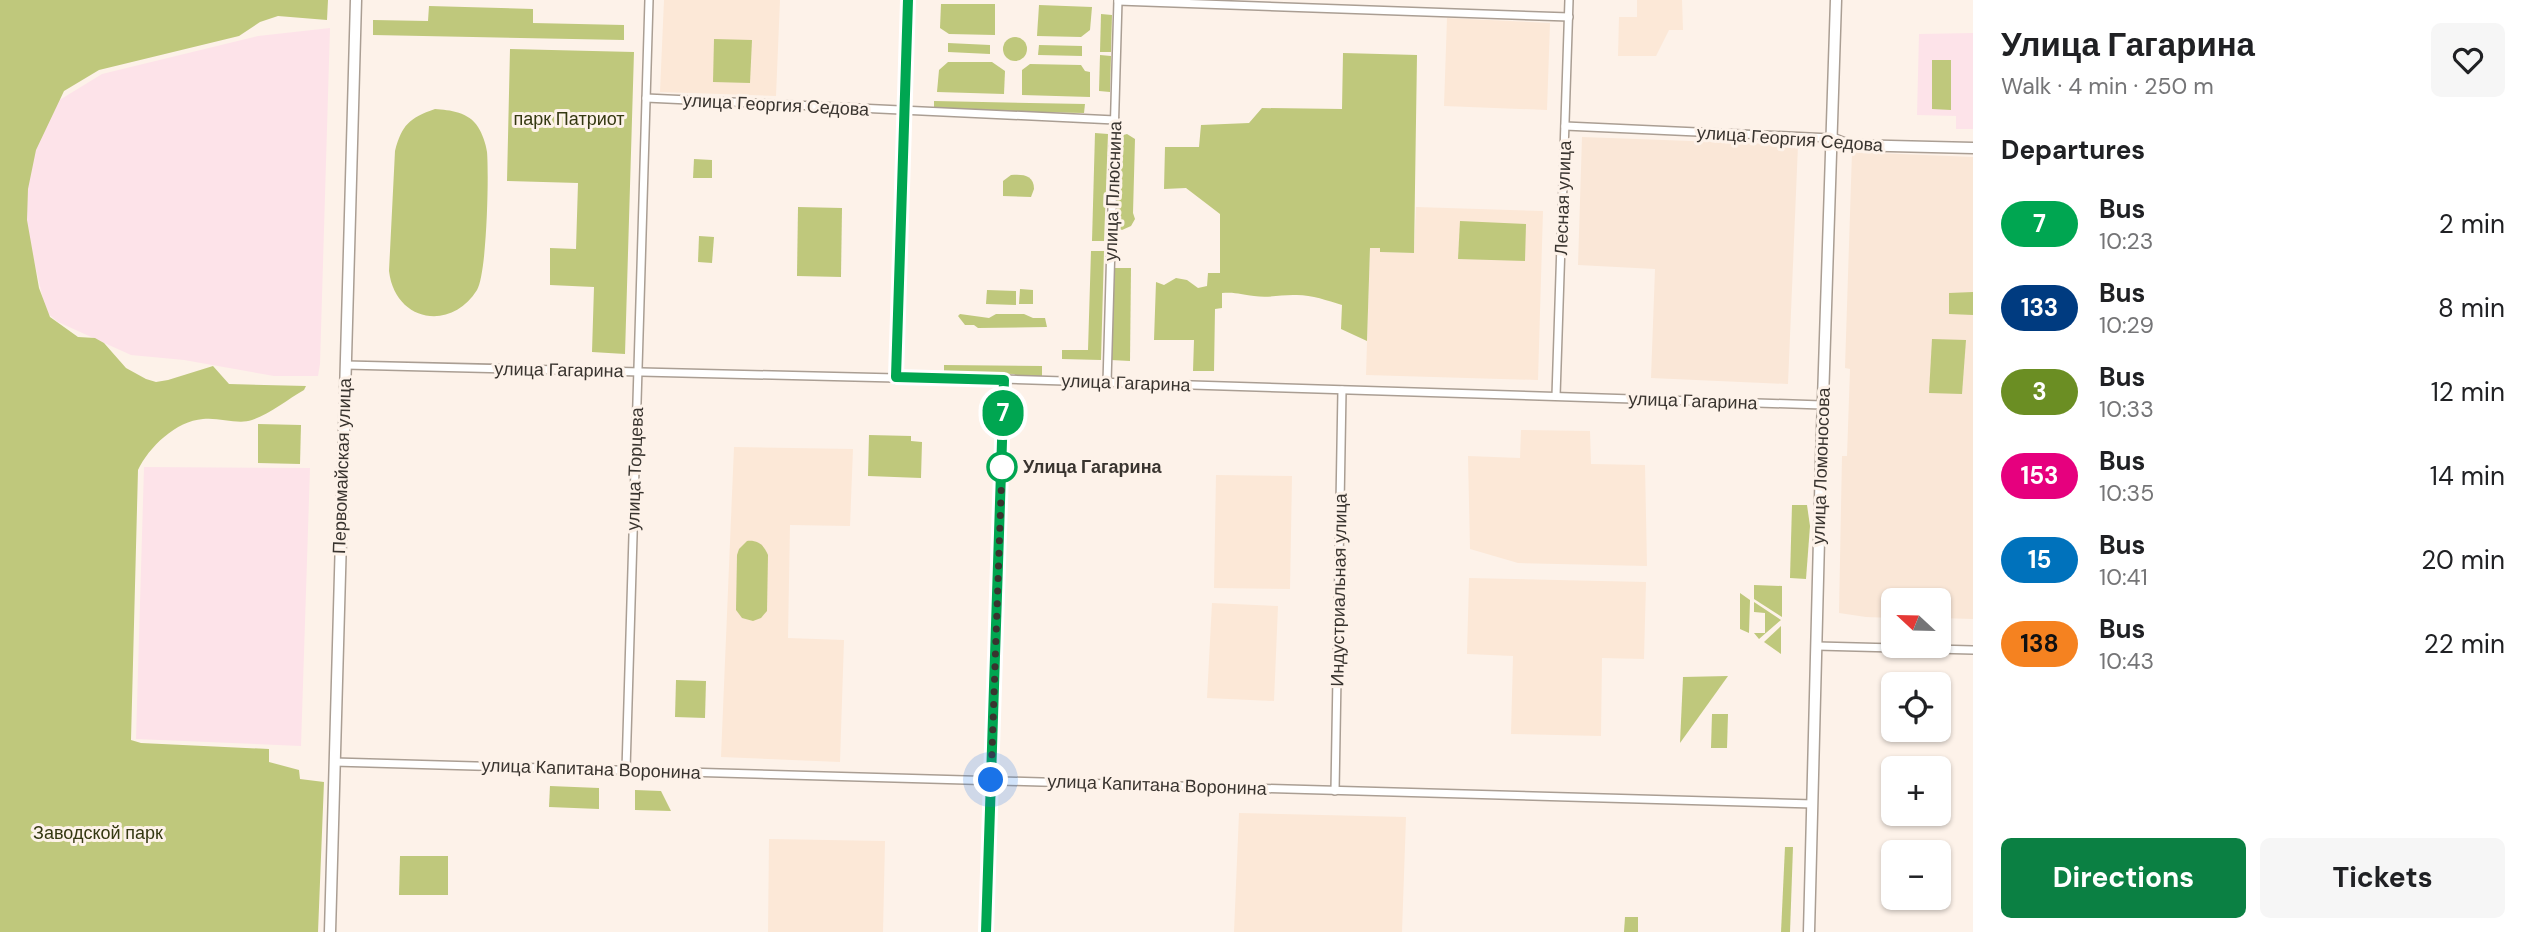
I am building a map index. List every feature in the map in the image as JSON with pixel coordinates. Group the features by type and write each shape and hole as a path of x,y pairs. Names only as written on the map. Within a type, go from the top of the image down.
{"street":[{"name":"Первомайская улица","path":"330,932 356,0"},
{"name":"улица Торцева","path":"626,770 649,0"},
{"path":"896,377 908,0"},
{"path":"1363,0 1363,10"},
{"name":"Лесная улица","path":"1556,396 1569,0"},
{"name":"улица Ломоносова","path":"1809,932 1822,405 1836,0"},
{"path":"1118,1 1569,17"},
{"name":"улица Плюснина","path":"1107,383 1118,1"},
{"name":"улица Георгия Седова","path":"646,99 1115,120"},
{"name":"улица Георгия Седова","path":"1565,126 1831,138 1849,145 1973,148"},
{"name":"улица Гагарина","path":"346,365 896,377 1822,405"},
{"path":"986,932 1004,380"},
{"name":"Индустриальная улица","path":"1335,791 1342,390"},
{"path":"1816,646 1973,650"},
{"name":"улица Капитана Воронина","path":"334,762 1813,804"}],"shaded area":[{"path":"664,0 780,0 776,96 660,92"},
{"path":"1637,0 1682,0 1683,30 1669,30 1656,56 1618,56 1619,17 1637,17"},
{"path":"1447,18 1550,23 1547,110 1444,106"},
{"path":"330,28 318,376 274,376 184,360 131,355 58,322 46,312 24,218 29,167 53,104 102,74 258,36"},
{"path":"1973,33 1973,129 1956,129 1956,116 1917,115 1919,34"},
{"path":"1582,137 1798,145 1788,384 1651,378 1655,269 1578,265"},
{"path":"1852,152 1973,157 1973,619 1951,618 1951,588 1881,588 1881,618 1839,613 1842,456 1847,456 1850,369 1845,368"},
{"path":"1416,207 1543,211 1538,380 1366,375 1370,248 1380,248 1380,252 1414,253"},
{"path":"1521,430 1590,431 1591,464 1645,465 1647,566 1518,563 1470,549 1468,456 1520,458"},
{"path":"734,447 853,449 850,526 790,525 788,638 844,640 840,762 721,757"},
{"path":"144,467 310,468 301,746 136,739"},
{"path":"1216,475 1292,476 1290,589 1214,588"},
{"path":"1469,578 1646,582 1644,659 1602,658 1601,736 1511,734 1513,656 1467,654"},
{"path":"1212,603 1278,606 1274,701 1207,698"},
{"path":"1239,813 1406,817 1402,932 1234,932"},
{"path":"769,839 885,841 883,932 768,932"}],"green space":[{"name":"Заводской парк","path":"0,0 328,0 327,20 278,16 260,22 239,36 99,70 64,91 36,150 28,189 27,220 39,288 50,317 78,337 95,338 104,343 126,368 156,382 213,366 229,384 306,386 279,406 252,420 241,422 203,419 173,430 156,444 138,470 131,740 141,743 269,749 269,762 299,770 300,779 324,782 318,932 0,932"},
{"path":"941,4 995,4 995,35 949,34 940,28"},
{"path":"1039,5 1092,7 1090,30 1081,37 1037,36"},
{"path":"429,6 533,9 533,23 624,25 624,40 373,35 373,20 428,21"},
{"path":"1101,14 1112,15 1111,52 1100,52"},
{"path":"1015,37 1024,40 1027,49 1024,58 1015,61 1006,58 1003,49 1006,40"},
{"path":"714,39 752,40 750,83 713,82"},
{"path":"948,43 990,45 990,54 948,52"},
{"path":"1039,45 1082,46 1082,56 1038,55"},
{"name":"парк Патриот","path":"510,49 634,52 625,354 592,352 594,287 550,285 550,248 576,249 578,183 507,181"},
{"path":"1343,53 1417,55 1414,253 1380,252 1380,248 1370,248 1367,341 1341,329 1342,305 1306,295 1264,297 1222,293 1222,308 1215,309 1214,371 1193,371 1194,340 1154,340 1156,282 1164,285 1176,278 1187,280 1198,288 1207,286 1208,273 1220,273 1220,214 1186,188 1164,189 1165,147 1199,147 1201,125 1249,123 1262,108 1342,109"},
{"path":"1100,55 1111,56 1110,92 1099,91"},
{"path":"1932,60 1951,60 1951,110 1932,109"},
{"path":"948,62 992,62 1005,71 1004,94 937,92 939,70"},
{"path":"1030,64 1081,65 1085,71 1090,72 1090,97 1022,95 1022,70"},
{"path":"934,101 1085,104 1084,113 934,110"},
{"path":"435,109 459,113 474,122 485,142 488,164 483,265 477,290 466,303 453,312 439,316 413,310 402,301 393,288 389,271 395,151 408,124"},
{"path":"1095,133 1108,134 1104,241 1092,241"},
{"path":"1127,134 1135,139 1135,219 1131,226 1122,230 1114,226 1117,141 1120,136"},
{"path":"694,159 712,160 712,178 693,178"},
{"path":"1011,175 1030,178 1034,184 1031,197 1003,196 1003,181"},
{"path":"798,207 842,208 841,277 797,276"},
{"path":"1460,221 1526,224 1525,261 1458,259"},
{"path":"699,236 714,237 712,263 698,262"},
{"path":"1091,251 1104,251 1101,360 1062,359 1062,350 1088,350"},
{"path":"1113,268 1131,268 1130,361 1111,360"},
{"path":"1020,289 1033,290 1033,304 1019,304"},
{"path":"987,290 1016,291 1016,305 986,304"},
{"path":"1973,292 1973,315 1949,314 1949,293"},
{"path":"960,314 989,318 996,314 1024,314 1033,318 1045,318 1047,327 978,328 965,325 958,316"},
{"path":"1932,339 1966,340 1962,394 1929,393"},
{"path":"944,365 1042,366 1042,377 944,372"},
{"path":"258,424 301,425 300,464 258,463"},
{"path":"869,435 911,436 911,441 922,442 921,478 868,476"},
{"path":"1792,505 1807,505 1810,526 1806,579 1790,578"},
{"path":"747,541 760,544 768,555 767,611 761,618 753,621 742,618 736,610 737,555"},
{"path":"1754,585 1782,586 1782,617 1754,599"},
{"path":"1740,593 1750,600 1749,633 1740,629"},
{"path":"1754,602 1781,620 1759,639 1754,633 1765,633 1765,613 1754,612"},
{"path":"1781,626 1781,654 1764,642"},
{"path":"1728,676 1680,743 1683,677"},
{"path":"676,680 706,681 705,718 675,717"},
{"path":"1712,714 1728,714 1727,748 1711,748"},
{"path":"550,786 599,788 599,809 549,807"},
{"path":"635,790 661,791 671,811 635,810"},
{"path":"1785,847 1793,847 1790,932 1781,932"},
{"path":"400,856 448,856 448,895 399,895"},
{"path":"1625,917 1638,917 1638,932 1624,932"}],"bus line":[{"name":"7","path":"908,0 896,377 1004,380 986,932"}],"place":[{"name":"Улица Гагарина","path":"1002,467"}],"route":[{"path":"991,780 1002,467"}]}
